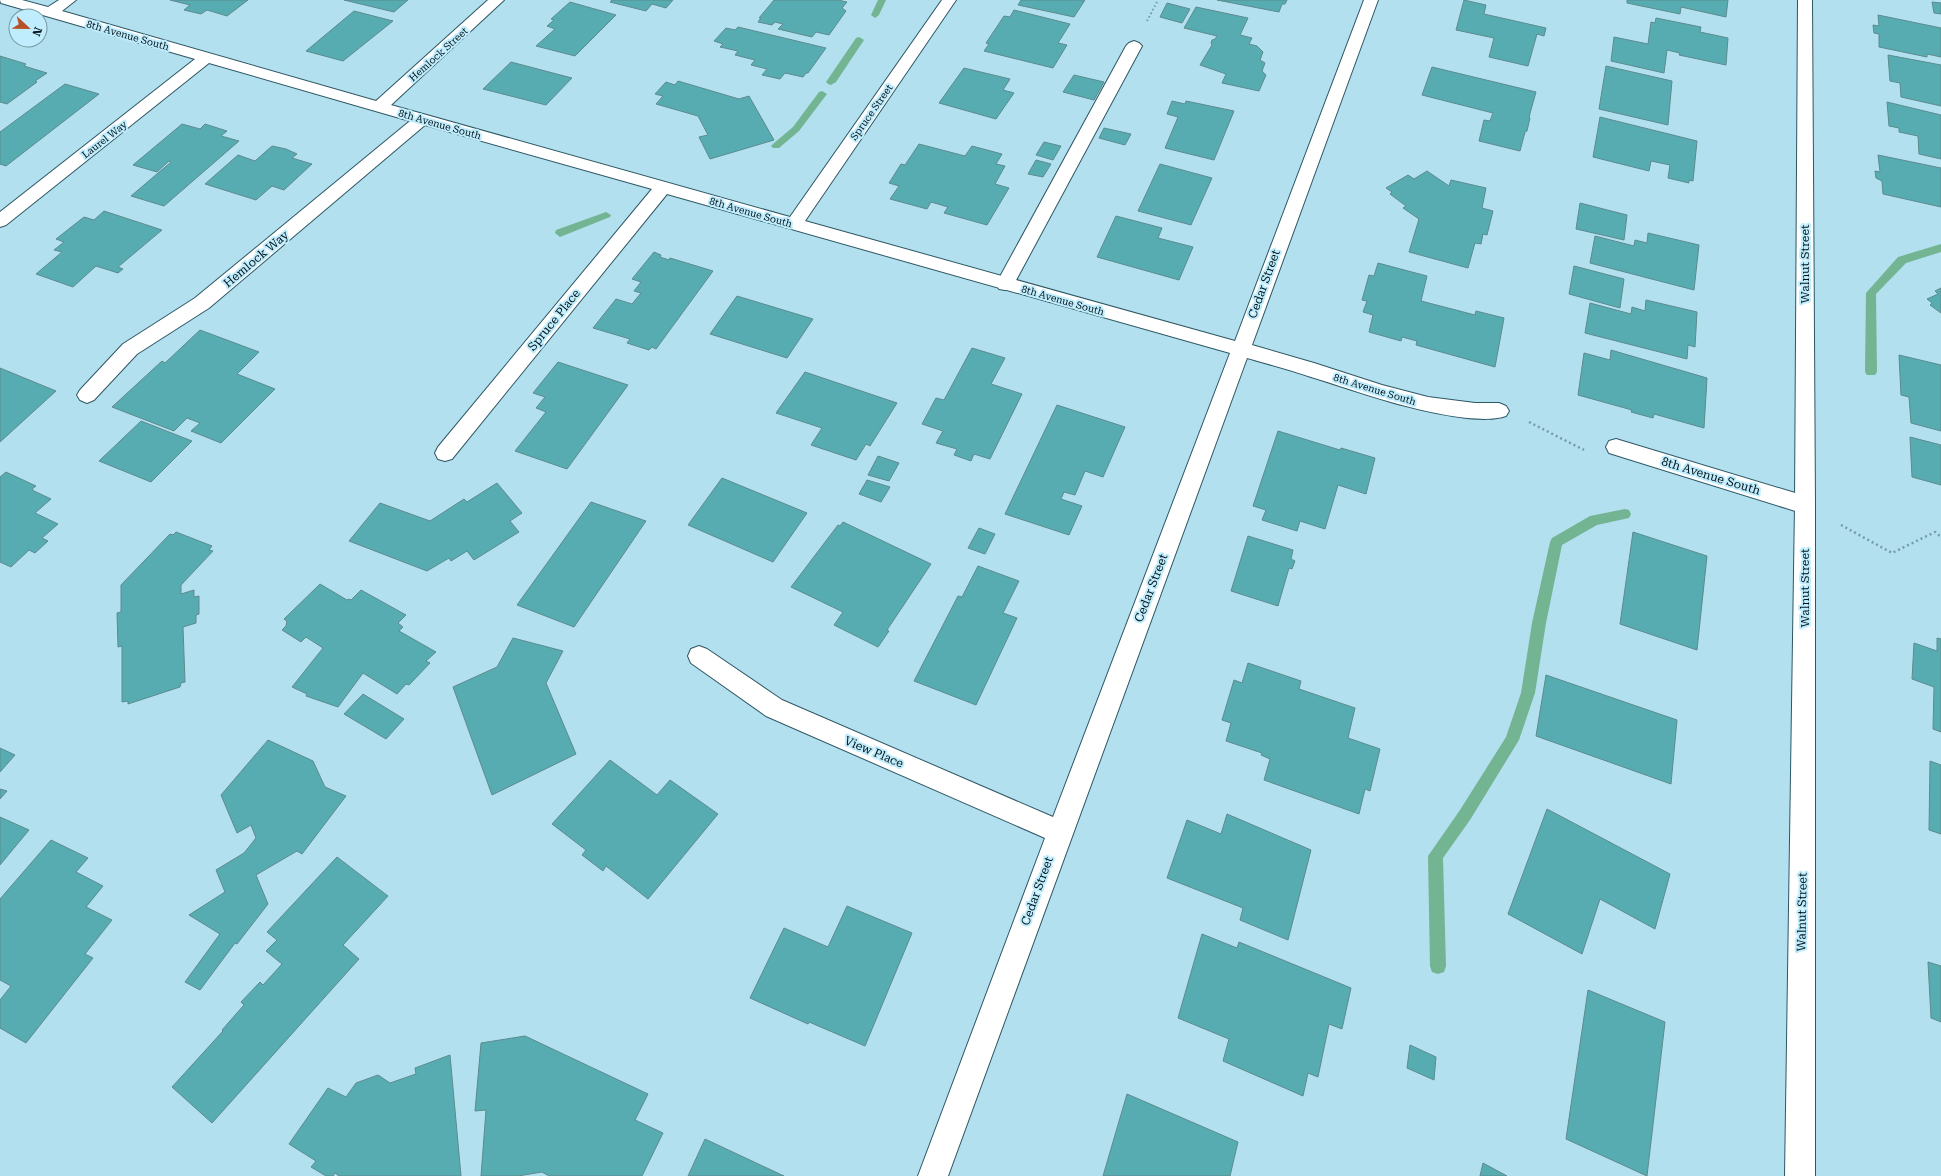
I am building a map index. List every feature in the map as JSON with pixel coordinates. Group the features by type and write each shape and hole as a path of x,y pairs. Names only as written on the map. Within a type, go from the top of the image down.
{"street":[{"name":"8th Avenue South","path":"6,0 1005,284 1314,370 1410,401 1472,412 1499,411"},
{"path":"50,12 68,0"},
{"name":"Hemlock Street","path":"380,107 498,0"},
{"name":"Spruce Street","path":"794,224 949,0"},
{"name":"Cedar Street","path":"933,1176 1059,832 1240,350 1327,113 1371,0"},
{"name":"Walnut Street","path":"1800,1176 1805,505 1805,0"},
{"path":"1005,284 1134,46"},
{"name":"Laurel Way","path":"0,221 207,57"},
{"name":"Hemlock Way","path":"87,395 130,349 202,303 423,119"},
{"name":"Spruce Place","path":"445,453 663,186"},
{"name":"8th Avenue South","path":"1616,447 1805,505"},
{"name":"View Place","path":"699,656 774,708 1059,832"}],"path":[{"path":"1528,422 1589,453"},
{"path":"1805,505 1892,553 1935,532 1941,536"}],"building":[{"path":"170,0 248,0 227,16 207,10 201,14 184,10 190,5"},
{"path":"344,0 408,0 394,12"},
{"path":"612,0 673,0 666,8 652,4 646,11 610,2"},
{"path":"774,0 838,0 847,2 842,8 846,11 829,35 816,32 812,37 778,29 783,24 775,22 772,25 758,22 761,18 759,18"},
{"path":"1021,0 1085,0 1074,17 1018,5"},
{"path":"1217,0 1287,0 1285,4 1282,4 1279,12"},
{"path":"1464,0 1486,5 1484,14 1546,28 1544,36 1537,34 1528,66 1489,57 1494,38 1456,30"},
{"path":"1627,0 1728,0 1726,17 1681,7 1680,14 1627,3"},
{"path":"570,2 616,15 575,56 536,46 555,29 547,26 554,20 551,19"},
{"path":"1932,2 1941,3 1941,14 1934,13"},
{"path":"1167,3 1190,9 1182,23 1160,17"},
{"path":"1196,7 1248,18 1240,35 1252,38 1249,44 1257,46 1263,52 1260,60 1265,63 1262,71 1266,75 1259,91 1222,83 1226,74 1200,65 1212,45 1212,40 1217,36 1184,28"},
{"path":"1014,10 1070,24 1058,43 1067,45 1053,68 984,51 989,44 986,43 1004,16 1010,17"},
{"path":"354,11 393,21 343,61 306,51"},
{"path":"1878,15 1941,28 1941,57 1927,54 1927,57 1879,47 1879,34 1874,33 1873,25 1879,26"},
{"path":"1656,18 1701,27 1700,32 1728,38 1726,65 1679,55 1680,53 1667,50 1664,73 1611,61 1614,37 1648,44 1651,22 1655,23"},
{"path":"738,27 826,48 808,73 806,73 803,77 785,73 780,79 762,75 767,69 751,65 755,60 735,55 738,51 720,47 723,44 714,41 726,28 735,30"},
{"path":"1888,55 1941,65 1941,106 1901,97 1900,83 1890,81"},
{"path":"0,56 26,64 24,66 47,73 7,104 0,102"},
{"path":"511,62 572,78 546,105 483,89"},
{"path":"1606,66 1672,81 1668,125 1599,109"},
{"path":"1432,67 1536,92 1527,131 1525,132 1520,151 1479,141 1484,120 1490,121 1493,113 1422,95"},
{"path":"964,68 1010,79 1003,90 1014,93 996,119 939,103"},
{"path":"1074,75 1104,82 1094,100 1063,92"},
{"path":"678,81 739,99 749,96 774,140 710,159 699,137 708,135 698,116 656,104 663,96 655,94 666,82 675,85"},
{"path":"65,84 99,94 6,166 0,164 0,132"},
{"path":"1172,101 1185,104 1186,101 1234,111 1214,160 1165,148 1178,117 1167,114"},
{"path":"1887,102 1941,115 1941,159 1919,154 1918,136 1899,132 1899,128 1889,126"},
{"path":"1600,117 1697,141 1693,181 1689,180 1689,183 1668,178 1670,165 1651,161 1649,171 1593,157"},
{"path":"182,124 200,129 205,124 227,131 221,136 239,141 164,206 131,196 171,162 169,161 157,172 133,165"},
{"path":"1104,128 1131,134 1125,145 1099,138"},
{"path":"1044,142 1061,146 1053,160 1036,155"},
{"path":"919,144 965,156 972,146 1002,154 996,164 1005,166 995,184 1009,188 987,225 944,213 948,207 931,202 927,209 890,199 899,186 889,183 901,164 905,165"},
{"path":"272,146 286,149 297,154 292,158 312,164 284,190 272,186 256,200 205,184 238,155 255,161"},
{"path":"1878,155 1941,168 1941,207 1883,194 1882,181 1876,178 1875,171 1880,172"},
{"path":"1036,160 1051,164 1043,177 1028,174"},
{"path":"1160,164 1212,178 1191,225 1138,211"},
{"path":"1427,171 1449,186 1451,180 1486,188 1482,208 1493,211 1487,235 1483,234 1481,244 1475,243 1468,268 1409,252 1419,219 1403,208 1406,206 1390,194 1392,192 1386,188 1408,175 1414,179"},
{"path":"1580,203 1627,215 1624,240 1576,229"},
{"path":"104,211 162,230 118,267 123,269 118,273 96,266 73,287 36,274 62,252 54,250 64,242 56,239 84,217 94,220"},
{"path":"1116,216 1162,228 1158,238 1193,247 1179,280 1097,257"},
{"path":"1648,233 1699,245 1694,290 1590,263 1595,236 1634,246 1635,240 1647,243"},
{"path":"654,252 661,255 660,257 669,260 670,258 713,271 656,349 652,347 649,350 627,343 630,339 593,328 616,299 632,304 641,293 634,291 641,282 632,279"},
{"path":"1378,263 1427,276 1421,301 1475,315 1476,311 1504,318 1495,367 1416,345 1417,341 1402,337 1401,341 1369,332 1373,315 1363,312 1367,301 1362,300 1369,275 1374,276"},
{"path":"1574,266 1624,279 1620,308 1569,294"},
{"path":"1941,288 1941,313 1930,305 1932,303 1927,299 1938,294 1935,291"},
{"path":"737,296 813,319 787,358 710,334"},
{"path":"1646,300 1697,312 1695,347 1688,345 1687,359 1585,333 1590,303 1631,314 1632,307 1645,311"},
{"path":"200,330 259,352 237,374 275,389 221,443 191,431 200,423 187,418 174,431 112,407 162,361 165,363"},
{"path":"972,348 1005,358 991,384 1022,394 990,459 974,454 971,461 954,455 957,449 936,443 943,431 922,424 936,398 944,400"},
{"path":"1611,350 1707,378 1704,428 1654,414 1653,418 1631,412 1632,410 1578,395 1584,353 1610,360"},
{"path":"1899,355 1941,365 1941,431 1911,423 1909,397 1901,395"},
{"path":"558,362 628,385 567,469 515,451 546,412 536,408 545,397 533,393"},
{"path":"0,368 56,391 0,442"},
{"path":"805,372 897,403 870,446 866,444 856,460 811,445 822,428 776,413"},
{"path":"1057,405 1125,427 1103,477 1085,471 1075,495 1064,492 1061,499 1082,506 1069,535 1005,514"},
{"path":"141,421 192,441 151,482 99,461"},
{"path":"1278,431 1340,450 1341,448 1375,458 1366,494 1338,485 1325,529 1300,521 1297,531 1262,520 1266,510 1253,506"},
{"path":"1910,437 1941,445 1941,485 1912,477"},
{"path":"878,456 899,463 889,481 868,475"},
{"path":"6,472 36,486 32,489 34,491 51,499 35,513 58,524 42,538 48,541 35,553 29,550 11,567 0,562 0,477"},
{"path":"722,478 807,513 773,562 688,525"},
{"path":"867,480 890,487 881,502 859,494"},
{"path":"497,483 522,513 510,521 519,532 474,560 467,551 451,561 449,558 427,571 349,541 380,503 430,521 464,499 467,502"},
{"path":"591,502 646,521 574,627 517,605"},
{"path":"843,522 931,564 887,630 889,631 878,647 834,625 843,612 791,587 838,525 840,526"},
{"path":"979,528 995,534 985,554 968,548"},
{"path":"176,532 212,546 209,550 213,551 181,585 181,594 194,590 194,597 199,596 199,614 196,615 196,623 183,627 185,682 181,683 180,687 128,704 128,701 122,702 122,646 118,647 117,613 121,612 121,585 170,534 173,535"},
{"path":"1633,532 1707,556 1697,650 1620,624"},
{"path":"1248,536 1293,550 1291,559 1295,561 1292,569 1289,568 1278,606 1231,591"},
{"path":"978,566 1019,581 1003,613 1017,618 976,705 914,681 958,596 962,597"},
{"path":"320,584 347,600 351,600 361,590 406,615 398,623 403,627 399,631 436,652 426,661 430,663 409,685 406,684 397,694 363,673 338,707 306,696 307,694 292,687 323,648 306,637 301,642 282,630 286,626 287,621 284,619"},
{"path":"513,638 563,651 546,683 576,754 492,795 453,687 497,667"},
{"path":"1937,638 1941,639 1941,732 1933,729 1934,687 1912,679 1914,643 1937,651"},
{"path":"1248,663 1301,681 1299,689 1355,708 1348,738 1380,749 1370,791 1365,789 1359,814 1264,780 1270,759 1261,755 1262,753 1226,741 1231,723 1222,720 1234,680 1242,683"},
{"path":"1546,675 1677,720 1671,784 1536,736"},
{"path":"363,694 404,719 386,739 344,714"},
{"path":"268,740 313,761 325,787 346,796 302,854 297,851 256,875 268,904 237,944 235,943 200,990 185,982 220,934 189,915 225,892 216,870 244,853 256,838 251,825 237,833 221,795"},
{"path":"0,748 15,755 0,772"},
{"path":"610,760 657,795 670,780 718,814 648,899 606,866 603,871 582,855 586,850 552,824"},
{"path":"1930,761 1941,765 1941,834 1929,830"},
{"path":"0,789 7,791 0,799"},
{"path":"1547,809 1670,874 1655,929 1600,899 1582,954 1508,914"},
{"path":"1227,814 1311,850 1288,940 1240,920 1243,908 1167,878 1187,820 1221,834"},
{"path":"0,817 29,830 0,865"},
{"path":"51,840 88,858 76,872 103,886 86,907 112,920 85,954 93,958 26,1043 0,1028 0,1000 11,986 0,980 0,899"},
{"path":"337,857 388,896 343,945 359,959 212,1123 172,1087 223,1031 222,1030 244,1005 241,1002 260,982 263,985 282,964 266,951 277,940 267,932"},
{"path":"847,906 912,933 865,1046 809,1022 808,1024 750,998 784,928 828,947"},
{"path":"1202,934 1237,948 1239,942 1351,988 1342,1029 1329,1024 1318,1077 1308,1073 1303,1096 1223,1061 1229,1039 1178,1018"},
{"path":"1928,962 1941,966 1941,1022 1931,1018"},
{"path":"1588,990 1665,1022 1647,1176 1566,1139"},
{"path":"525,1036 648,1094 635,1120 663,1133 642,1176 549,1176 542,1172 518,1176 481,1176 486,1110 475,1111 481,1043"},
{"path":"1410,1045 1436,1057 1434,1080 1407,1068"},
{"path":"450,1055 461,1176 339,1176 335,1173 333,1176 326,1176 311,1167 316,1161 289,1144 328,1088 346,1097 356,1083 378,1075 390,1083 416,1074 415,1068"},
{"path":"1127,1094 1238,1142 1230,1176 1103,1176"},
{"path":"705,1139 784,1176 688,1176"},
{"path":"1483,1163 1507,1176 1480,1176"}],"waterway":[{"path":"875,15 882,0"},
{"path":"831,82 859,40"},
{"path":"776,146 796,129 822,94"},
{"path":"560,233 606,215"},
{"path":"1871,372 1871,293 1902,260 1941,248"},
{"path":"1438,966 1435,856 1465,815 1512,740 1528,693 1539,623 1556,542 1594,520 1625,514"}]}
